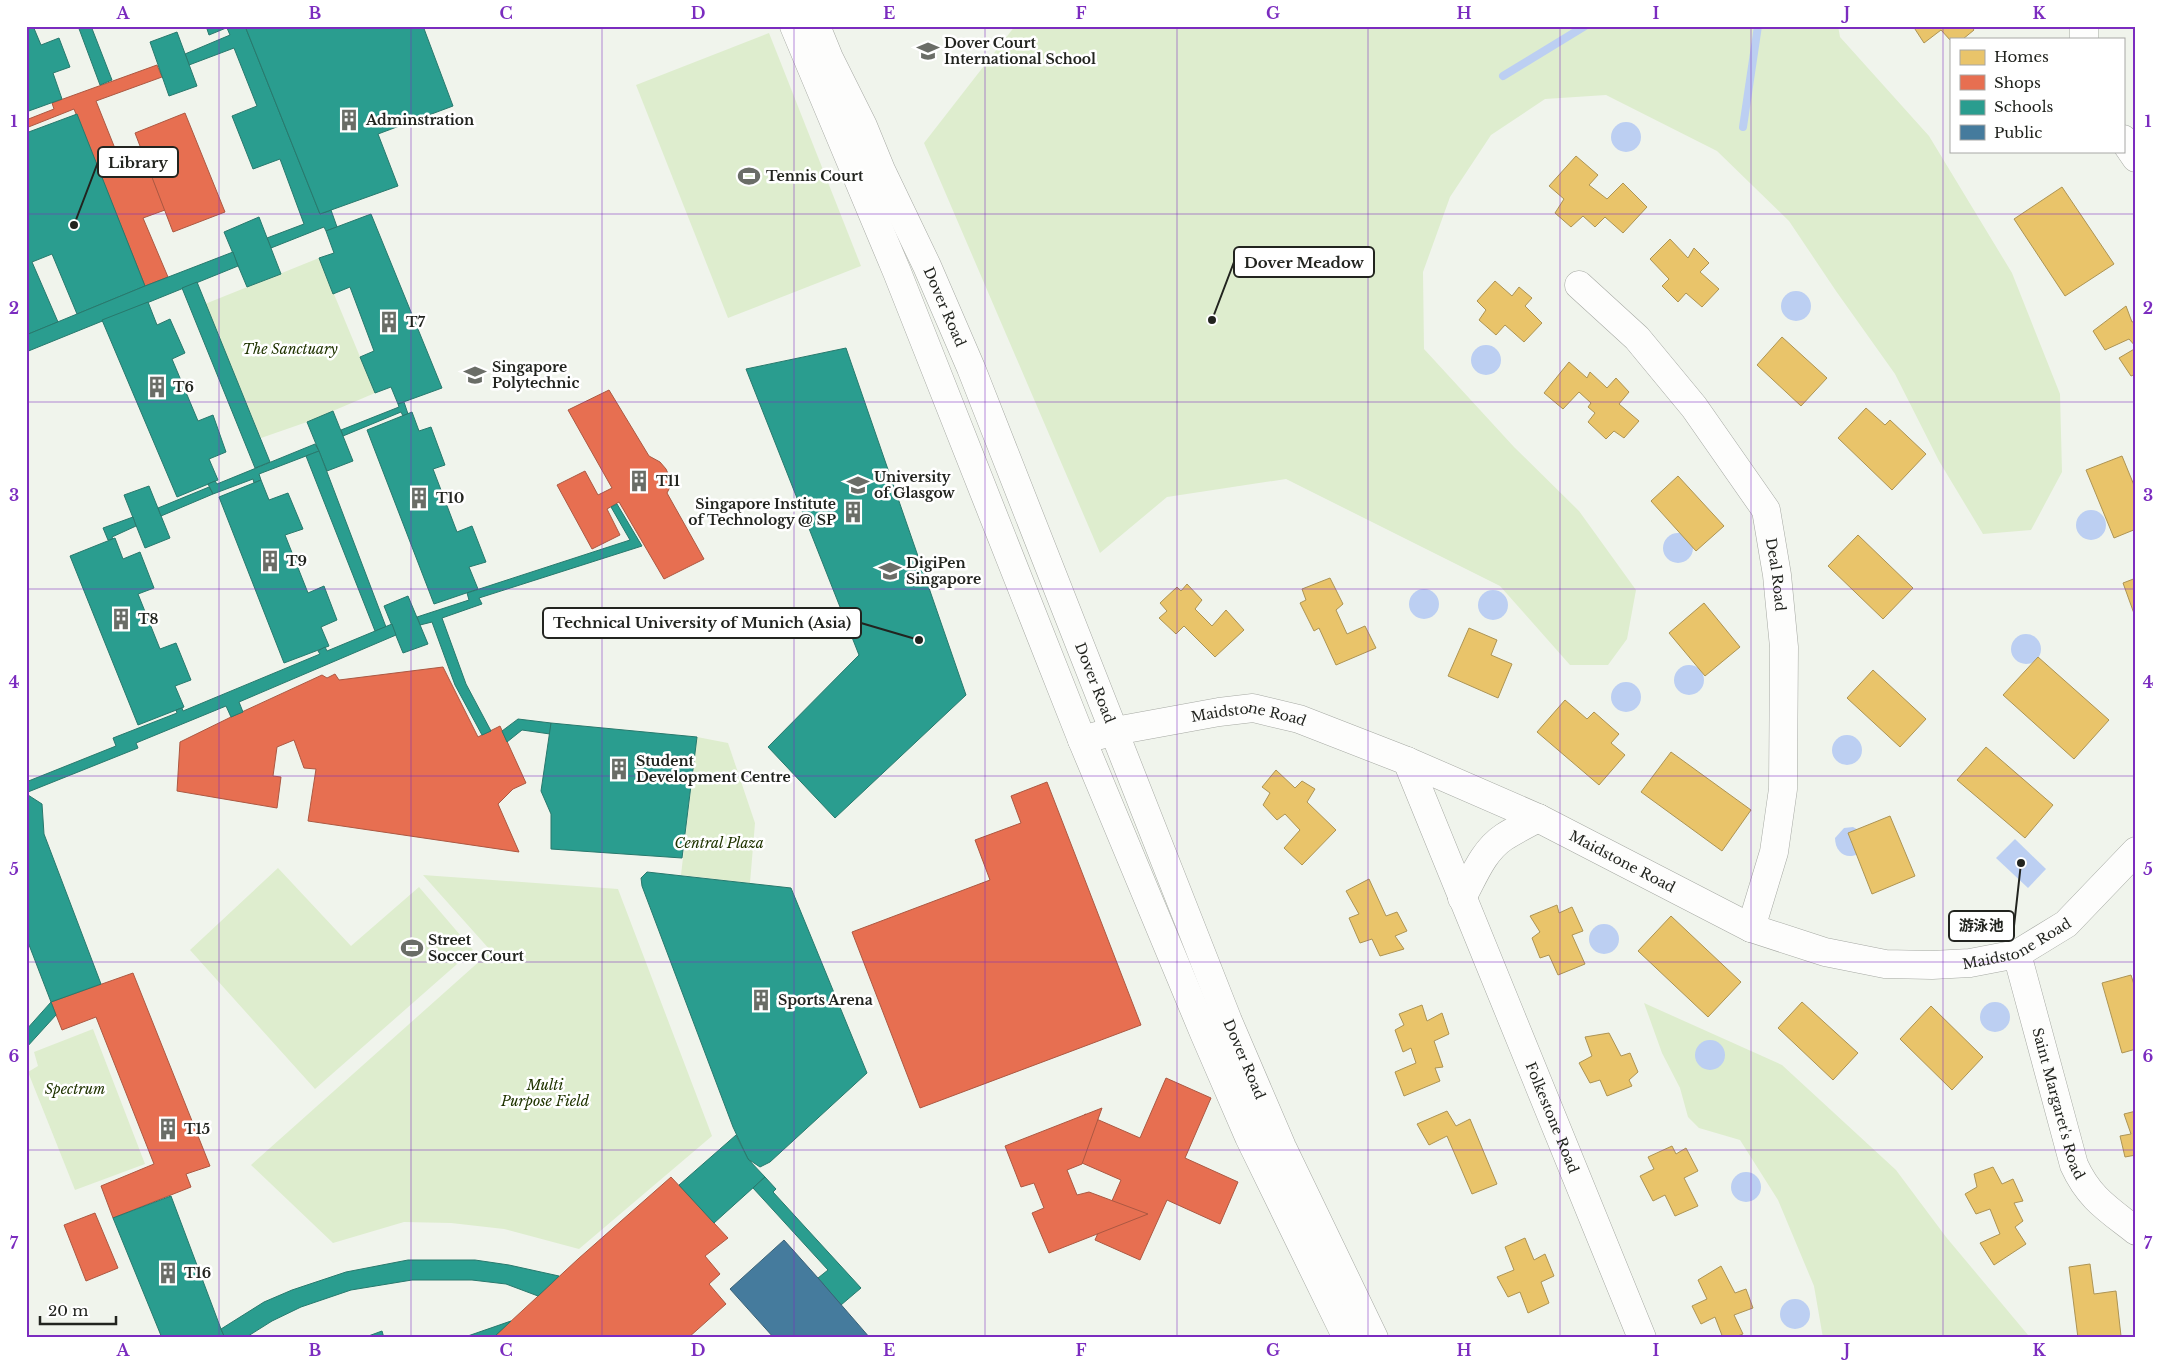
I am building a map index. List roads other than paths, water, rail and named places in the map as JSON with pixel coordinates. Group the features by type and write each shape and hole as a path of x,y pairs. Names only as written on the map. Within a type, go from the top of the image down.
{"street":[{"name":"Dover Road","path":"794,26 897,272 1082,740 1249,1138 1347,1338"},
{"name":"Dover Road","path":"816,26 829,58 863,126 881,170 927,266 971,368 1225,1012 1278,1138 1374,1338"},
{"path":"2124,140 2136,158"},
{"name":"Deal Road","path":"1579,285 1637,338 1694,407 1766,510 1777,574 1784,647 1783,789 1774,852 1751,928"},
{"name":"Maidstone Road","path":"1082,740 1115,731 1219,712 1253,708 1298,720 1407,761 1538,818 1751,928 1825,952 1885,964 1932,965 1970,963 2017,954 2066,924 2136,851"},
{"name":"Folkestone Road","path":"1407,761 1642,1338"},
{"path":"1462,898 1481,861 1490,850 1503,838 1538,818"},
{"name":"Saint Margaret's Road","path":"2017,954 2074,1165 2082,1183 2099,1203 2136,1231"}],"water":[{"path":"1626,122 1637,126 1641,137 1637,148 1626,152 1615,148 1611,137 1615,126"},
{"path":"1796,291 1807,295 1811,306 1807,317 1796,321 1785,317 1781,306 1785,295"},
{"path":"1486,345 1497,349 1501,360 1497,371 1486,375 1475,371 1471,360 1475,349"},
{"path":"2091,510 2102,514 2106,525 2102,536 2091,540 2080,536 2076,525 2080,514"},
{"path":"1678,533 1684,534 1692,542 1692,554 1684,562 1678,563 1672,562 1664,554 1663,548 1664,542 1672,534"},
{"path":"1424,589 1435,593 1439,604 1435,615 1424,619 1413,615 1409,604 1413,593"},
{"path":"1493,590 1504,594 1508,605 1504,616 1493,620 1482,616 1478,605 1482,594"},
{"path":"2026,634 2037,638 2041,649 2037,660 2026,664 2015,660 2011,649 2015,638"},
{"path":"1689,665 1700,669 1704,680 1700,691 1689,695 1678,691 1674,680 1678,669"},
{"path":"1626,682 1637,686 1641,697 1637,708 1626,712 1615,708 1611,697 1615,686"},
{"path":"1847,735 1858,739 1862,750 1858,761 1847,765 1836,761 1832,750 1836,739"},
{"path":"1853,827 1862,832 1858,854 1849,856 1839,851 1835,838 1844,828"},
{"path":"2015,839 2046,869 2028,888 1996,858"},
{"path":"1604,924 1610,925 1618,933 1618,945 1610,953 1604,954 1598,953 1590,945 1589,939 1590,933 1598,925"},
{"path":"1995,1002 2006,1006 2010,1017 2006,1028 1995,1032 1984,1028 1980,1017 1984,1006"},
{"path":"1710,1040 1721,1044 1725,1055 1721,1066 1710,1070 1699,1066 1695,1055 1699,1044"},
{"path":"1746,1172 1757,1176 1761,1187 1757,1198 1746,1202 1735,1198 1731,1187 1735,1176"},
{"path":"1795,1299 1806,1303 1810,1314 1806,1325 1795,1329 1784,1325 1780,1314 1784,1303"}],"waterway":[{"path":"1503,76 1585,26"},
{"path":"1743,127 1758,26"}],"place":[{"name":"Dover Court International School","path":"928,51"},
{"name":"Adminstration","path":"349,120"},
{"name":"Tennis Court","path":"749,176"},
{"name":"Library","path":"74,225"},
{"name":"Dover Meadow","path":"1212,320"},
{"name":"T7","path":"389,322"},
{"name":"Singapore Polytechnic","path":"475,375"},
{"name":"T6","path":"157,387"},
{"name":"T11","path":"639,481"},
{"name":"University of Glasgow","path":"858,485"},
{"name":"T10","path":"419,498"},
{"name":"Singapore Institute of Technology @ SP","path":"853,512"},
{"name":"T9","path":"270,561"},
{"name":"DigiPen Singapore","path":"890,571"},
{"name":"T8","path":"121,619"},
{"name":"Technical University of Munich (Asia)","path":"919,640"},
{"name":"Student Development Centre","path":"619,769"},
{"name":"游泳池","path":"2021,863"},
{"name":"Street Soccer Court","path":"412,948"},
{"name":"Sports Arena","path":"761,1000"},
{"name":"T15","path":"168,1129"},
{"name":"T16","path":"168,1273"}],"park label":[{"name":"The Sanctuary","path":"290,349"},
{"name":"Central Plaza","path":"719,843"},
{"name":"Spectrum","path":"75,1089"},
{"name":"Multi Purpose Field","path":"545,1094"}]}
